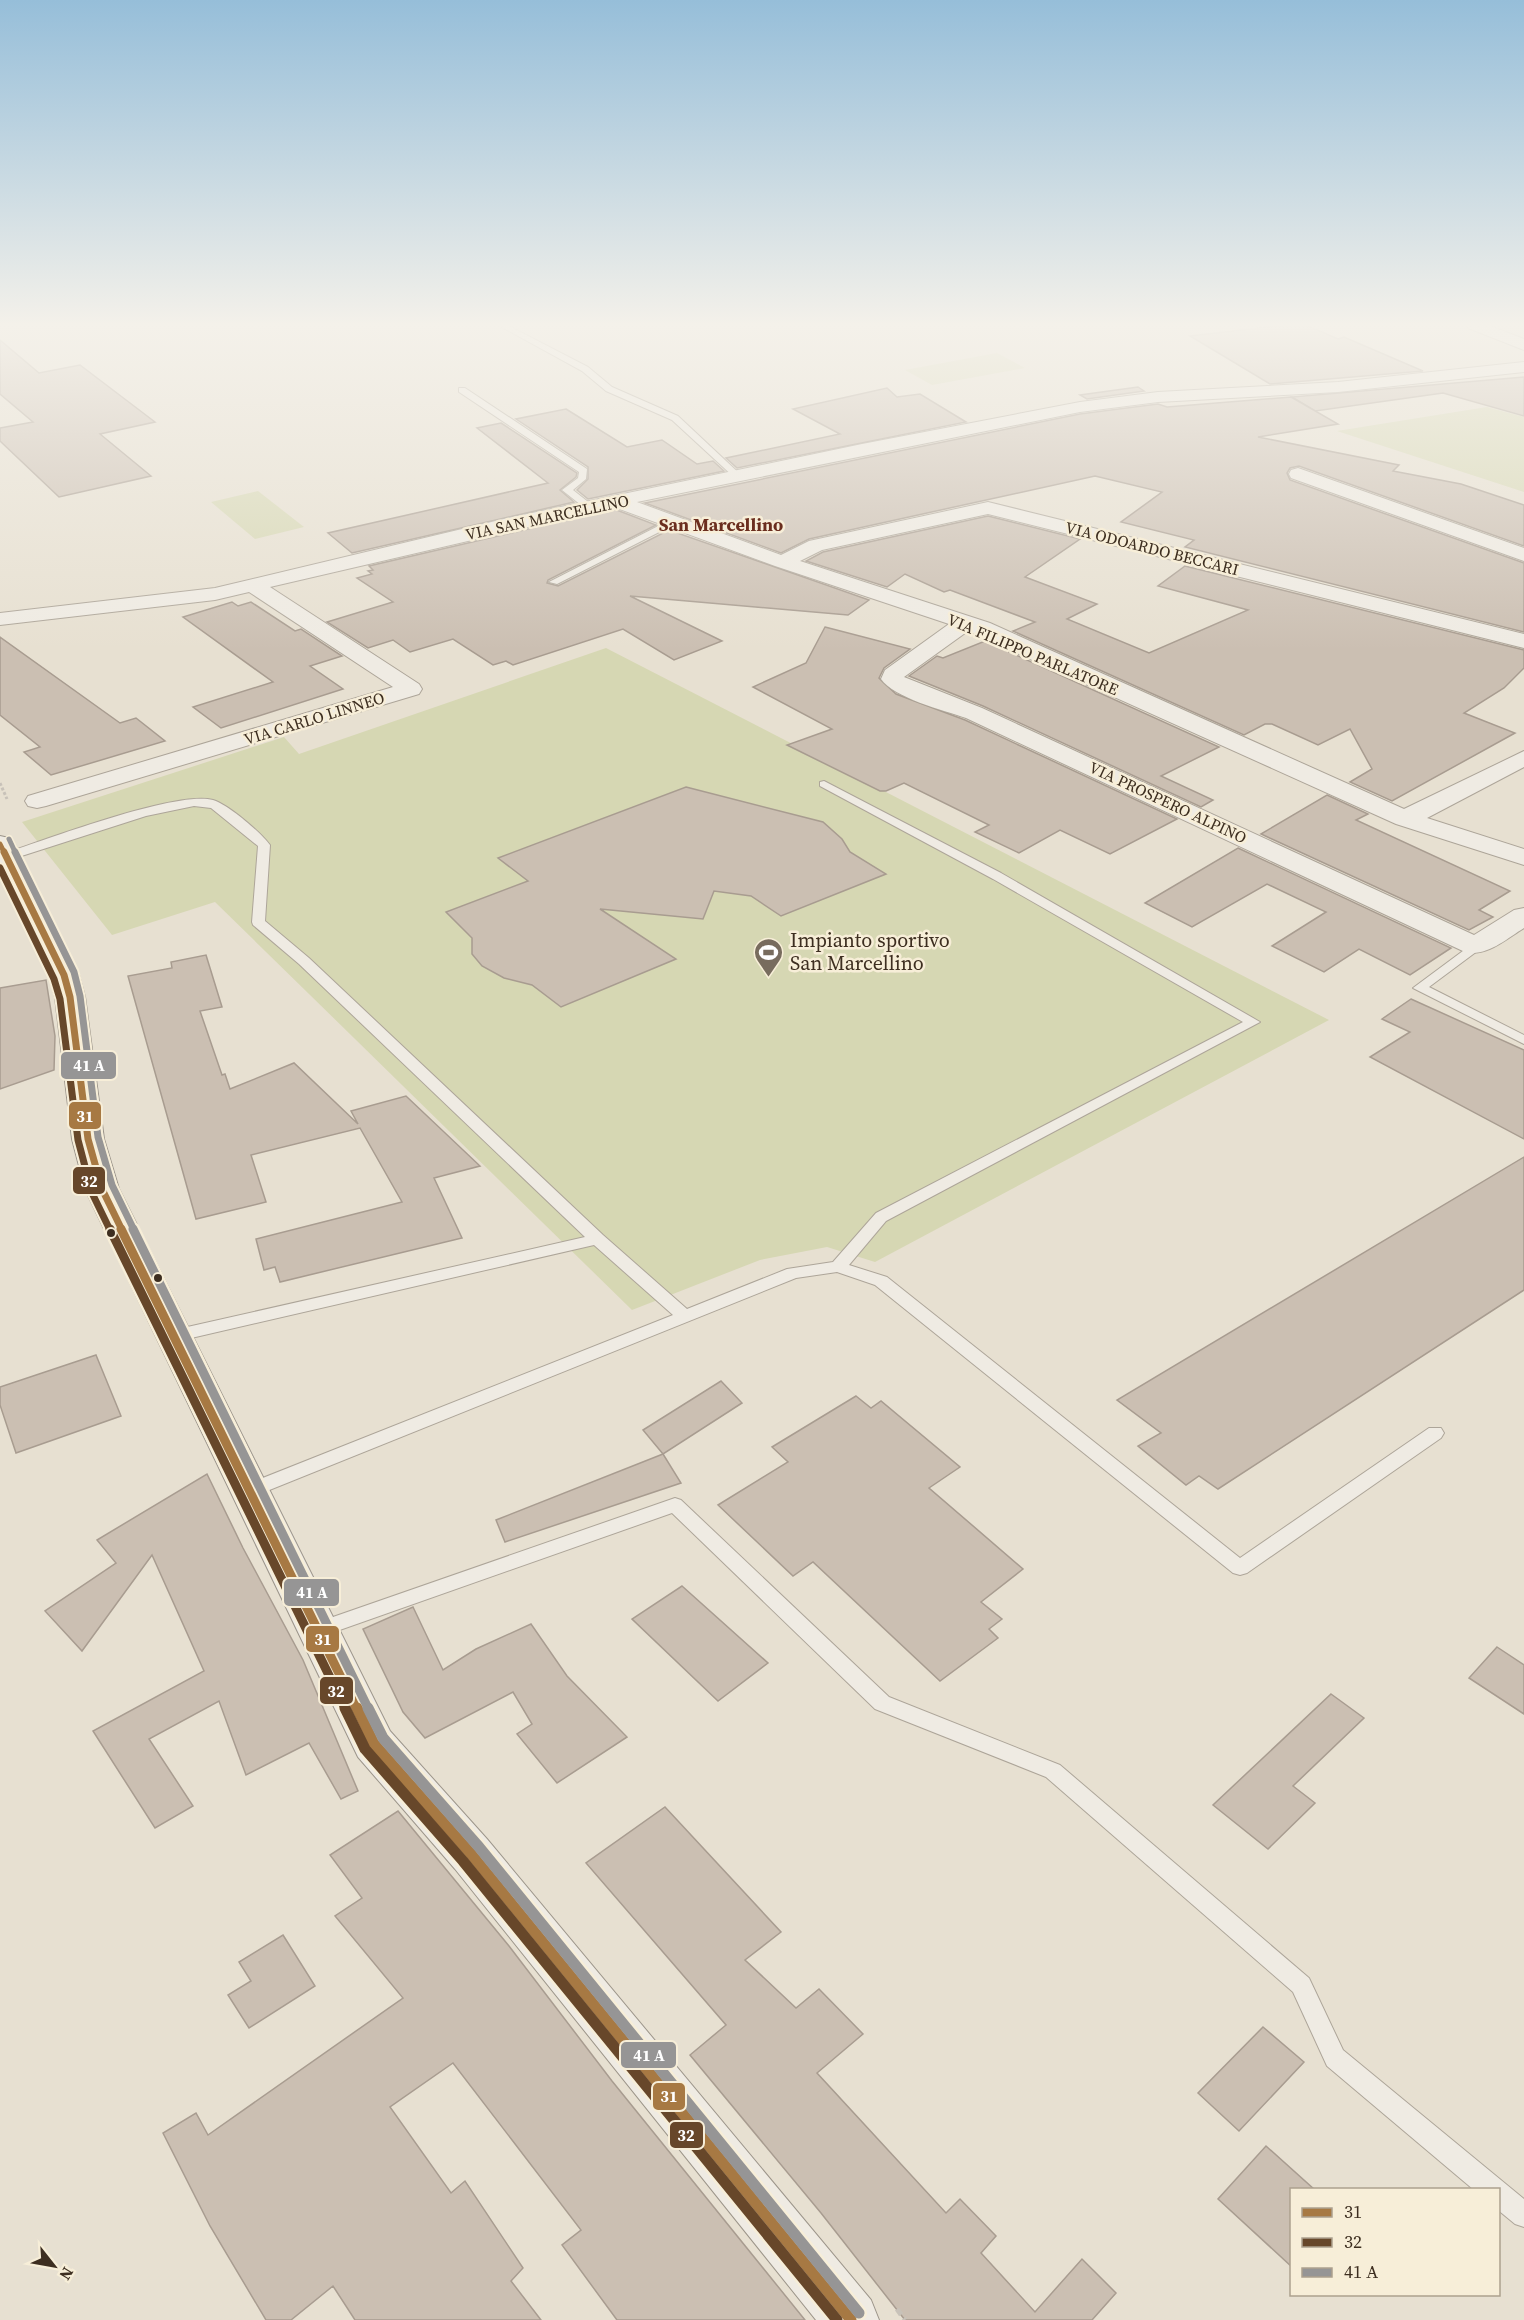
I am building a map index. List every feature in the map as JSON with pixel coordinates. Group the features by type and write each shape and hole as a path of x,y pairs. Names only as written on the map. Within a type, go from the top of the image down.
{"street":[{"name":"VIA SAN MARCELLINO","path":"0,619 173,601 254,586 508,524 944,433"},
{"path":"1298,474 1524,555"},
{"name":"VIA FILIPPO PARLATORE","path":"618,502 670,523 782,562 965,622 1405,819 1524,857"},
{"name":"VIA ODOARDO BECCARI","path":"782,562 816,546 987,508 1524,641"},
{"name":"VIA CARLO LINNEO","path":"38,801 411,689 254,586"},
{"name":"VIA PROSPERO ALPINO","path":"965,622 892,678 903,687 974,713 1475,946"},
{"path":"1405,819 1524,758"},
{"path":"3,851 64,975 70,997 88,1139 102,1189 374,1744 471,1854 852,2320"},
{"path":"1475,946 1524,916"}],"lane":[{"path":"527,433 584,471 582,479 567,490 589,507"},
{"path":"692,433 738,476"},
{"path":"554,582 670,523"},
{"path":"824,784 998,876 1252,1022 881,1217 838,1267"},
{"path":"3,851 165,807 193,801 212,803 264,845 258,922 303,961 597,1239 685,1316"},
{"path":"1475,946 1420,988 1524,1040"},
{"path":"174,1336 597,1239"},
{"path":"251,1491 793,1273 838,1267 881,1281 1240,1568 1435,1433"},
{"path":"317,1630 675,1505 882,1703 1053,1771 1301,1985 1335,2058 1491,2188"},
{"path":"1500,2196 1524,2216"}],"green space":[{"path":"1344,433 1524,433 1524,492"},
{"path":"258,491 304,527 255,539 211,502"},
{"name":"Impianto sportivo San Marcellino","path":"606,648 1329,1020 875,1262 827,1247 760,1260 632,1310 215,902 112,935 22,822 284,737 299,754"}],"building":[{"path":"0,433 103,433 100,434 151,476 59,497 0,441"},
{"path":"484,433 517,433 577,473 576,477 560,490 574,502 352,553 328,533 548,483"},
{"path":"537,433 605,433 627,447 662,440 697,464 713,461 724,471 588,499 577,490 588,479 588,467"},
{"path":"910,433 737,468 726,458 840,434"},
{"path":"986,433 1281,433 1258,437 1399,465 1393,471 1461,484 1524,505 1524,546 1299,466 1290,468 1287,473 1290,480 1524,563 1524,632 1185,547 1194,540 1121,522 1162,492 1095,476 809,539 781,553 645,503"},
{"path":"614,509 656,525 548,580 547,583 558,586 669,530 869,600 848,615 630,596 722,641 674,660 623,629 513,665 506,661 493,665 453,639 410,652 393,640 368,648 327,622 393,602 357,578 372,574 368,571 373,570 369,566"},
{"path":"988,516 1080,539 1025,577 1097,604 1067,619 1149,653 1248,610 1158,586 1185,566 1524,650 1524,668 1504,688 1464,713 1515,733 1392,801 1350,782 1372,769 1350,729 1318,745 1272,724 1265,724 1244,735 1013,631 1035,622 950,590 944,592 905,574 887,587 806,561 823,552"},
{"path":"232,602 238,606 251,602 295,631 301,629 342,656 310,666 343,689 221,728 193,707 273,682 183,617"},
{"path":"825,627 910,649 884,668 879,678 896,694 965,720 1177,819 1110,854 1060,830 1019,853 975,832 989,825 904,783 886,791 880,791 787,745 832,729 753,687 806,663"},
{"path":"0,637 120,723 136,718 165,741 51,775 24,752 40,747 0,715"},
{"path":"985,641 1219,747 1161,776 1213,800 1201,807 983,706 909,676 937,656 943,658"},
{"path":"686,787 823,822 842,839 850,852 886,874 781,916 751,896 714,891 703,919 600,909 676,959 561,1007 532,985 504,978 482,966 472,954 472,938 446,912 528,881 498,858"},
{"path":"1327,795 1368,814 1356,820 1510,891 1479,910 1493,917 1469,930 1261,834"},
{"path":"1238,848 1451,948 1410,975 1359,949 1324,972 1272,946 1326,912 1267,884 1192,927 1145,903"},
{"path":"206,955 222,1007 200,1011 222,1075 225,1074 230,1089 294,1063 358,1124 351,1111 406,1096 480,1166 434,1178 462,1238 280,1282 275,1267 264,1270 256,1239 402,1202 360,1128 251,1155 266,1202 196,1219 128,976 172,968 171,962"},
{"path":"46,980 55,1036 54,1070 0,1089 0,988"},
{"path":"1411,999 1524,1050 1524,1139 1370,1057 1410,1032 1382,1019"},
{"path":"1524,1157 1524,1290 1218,1489 1199,1476 1186,1485 1138,1446 1161,1433 1117,1400"},
{"path":"96,1355 121,1416 16,1453 0,1405 0,1387"},
{"path":"721,1381 742,1403 663,1454 643,1430"},
{"path":"856,1396 871,1408 881,1401 960,1467 929,1488 1023,1569 981,1602 1002,1619 989,1629 998,1638 940,1681 813,1562 793,1576 718,1505 788,1462 772,1447"},
{"path":"663,1454 681,1483 505,1542 496,1520"},
{"path":"207,1474 243,1548 303,1660 358,1791 341,1799 309,1743 246,1775 219,1701 149,1739 193,1806 155,1828 93,1731 204,1671 152,1555 82,1651 45,1611 116,1563 97,1540"},
{"path":"682,1586 768,1663 718,1701 632,1619"},
{"path":"413,1607 443,1670 476,1649 531,1624 567,1676 627,1737 557,1783 517,1734 532,1724 513,1692 425,1738 403,1712 363,1629"},
{"path":"1497,1647 1524,1665 1524,1714 1469,1678"},
{"path":"1331,1694 1364,1718 1293,1786 1315,1803 1268,1849 1213,1805"},
{"path":"665,1807 781,1932 745,1960 796,2008 819,1989 863,2034 817,2073 946,2213 960,2199 996,2236 981,2253 1035,2312 1082,2259 1116,2293 1092,2320 905,2320 821,2213 690,2055 726,2025 586,1863"},
{"path":"398,1811 509,1946 612,2081 805,2320 617,2320 562,2245 581,2230 453,2063 390,2107 451,2193 465,2181 523,2268 511,2281 541,2320 355,2320 333,2286 291,2320 266,2320 210,2226 163,2133 196,2113 208,2135 403,1998 335,1916 362,1898 330,1855"},
{"path":"283,1935 315,1986 249,2028 228,1995 251,1981 239,1962"},
{"path":"1263,2027 1304,2062 1239,2131 1198,2093"},
{"path":"1266,2146 1313,2188 1290,2188 1290,2265 1218,2199"}],"transit line":[{"path":"9,839 74,972 80,996 98,1137 112,1185 383,1738 479,1847 859,2313"},
{"name":"31","path":"0,844 64,975 70,997 88,1139 102,1189 374,1744 471,1854 851,2320"},
{"name":"32","path":"0,868 54,979 60,999 78,1140 92,1193 365,1749 463,1861 837,2320"}],"place":[{"name":"Impianto sportivo San Marcellino","path":"769,978"}],"district":[{"name":"San Marcellino","path":"721,525"}]}
